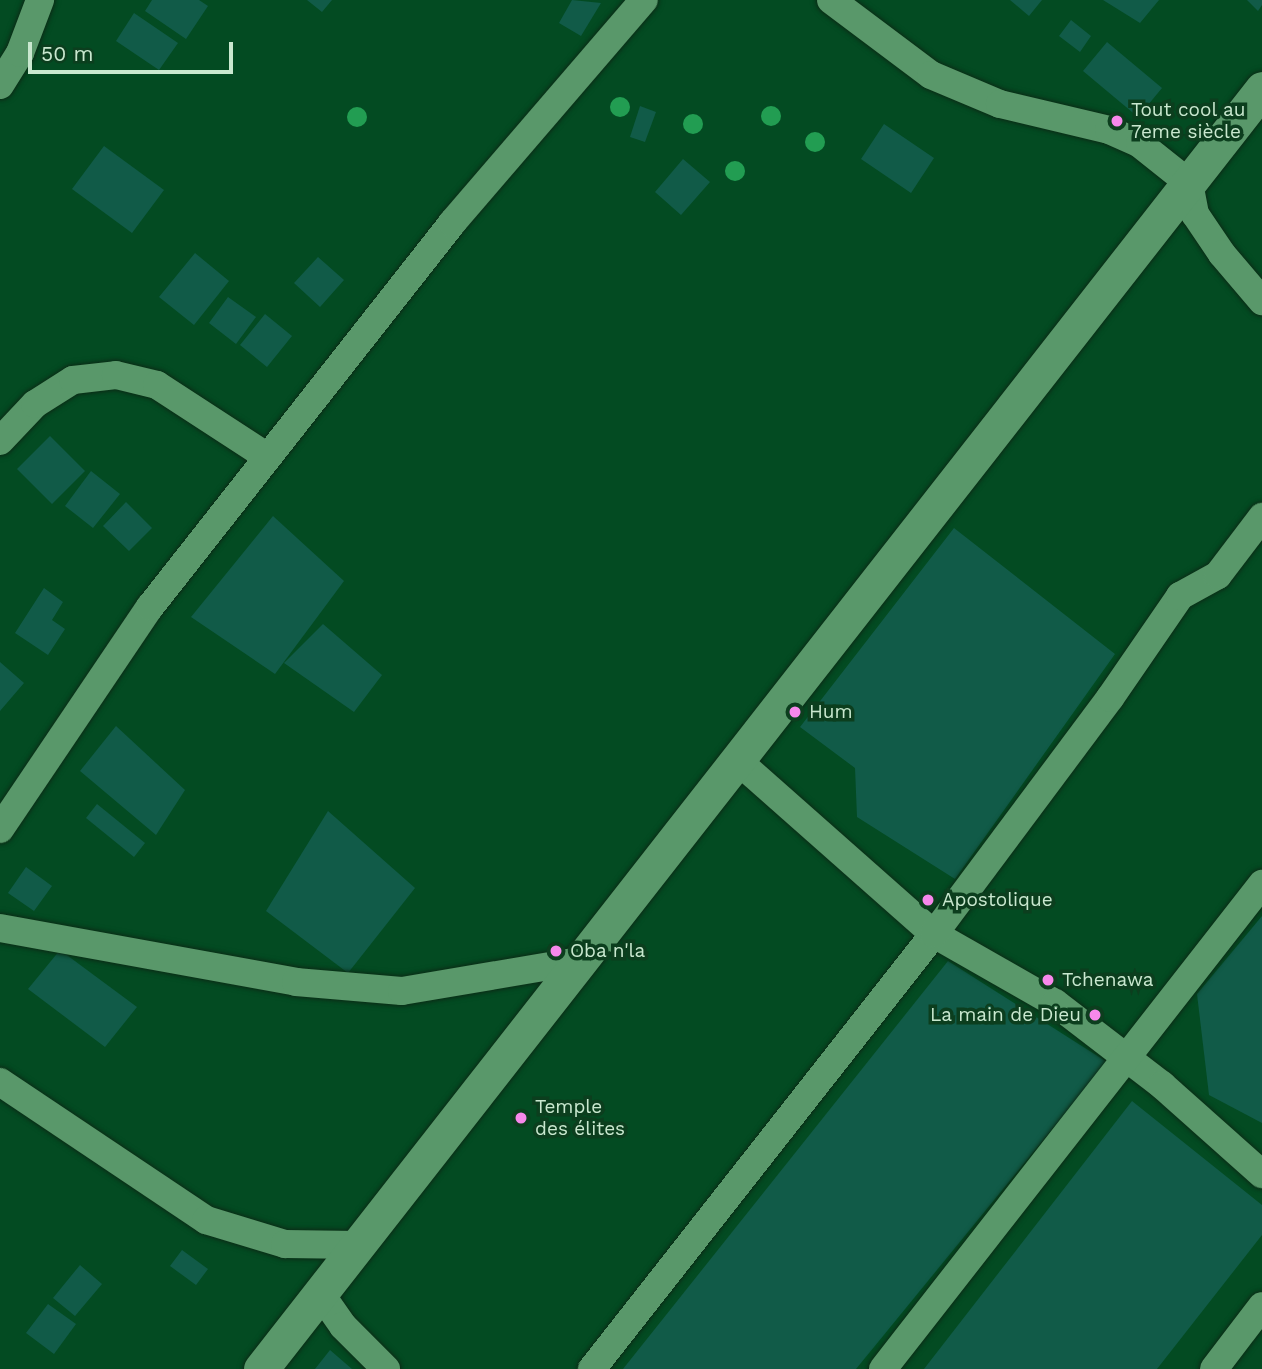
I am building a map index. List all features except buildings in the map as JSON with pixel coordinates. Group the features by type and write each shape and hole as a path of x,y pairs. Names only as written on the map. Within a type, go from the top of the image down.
{"street":[{"path":"0,85 20,53 40,0"},
{"path":"0,829 150,607 452,223 644,0"},
{"path":"831,0 931,75 1000,104 1109,130 1140,144 1189,183 1195,214 1262,301"},
{"path":"261,1369 1262,89"},
{"path":"0,441 35,404 73,380 116,376 156,385 268,457"},
{"path":"592,1369 934,934 1110,698 1180,596 1218,575 1262,517"},
{"path":"737,760 934,934 1055,1003 1124,1056 1262,1174"},
{"path":"883,1369 1124,1056 1262,884"},
{"path":"0,928 296,982 402,991 580,961"},
{"path":"0,1082 206,1220 285,1244 358,1245"},
{"path":"320,1293 343,1326 386,1369"},
{"path":"1214,1369 1262,1306"}],"place":[{"name":"Tout cool au 7eme siècle","path":"1117,121"},
{"name":"Hum","path":"795,712"},
{"name":"Apostolique","path":"928,900"},
{"name":"Oba n'la","path":"556,951"},
{"name":"Tchenawa","path":"1048,980"},
{"name":"La main de Dieu","path":"1095,1015"},
{"name":"Temple des élites","path":"521,1118"}]}
